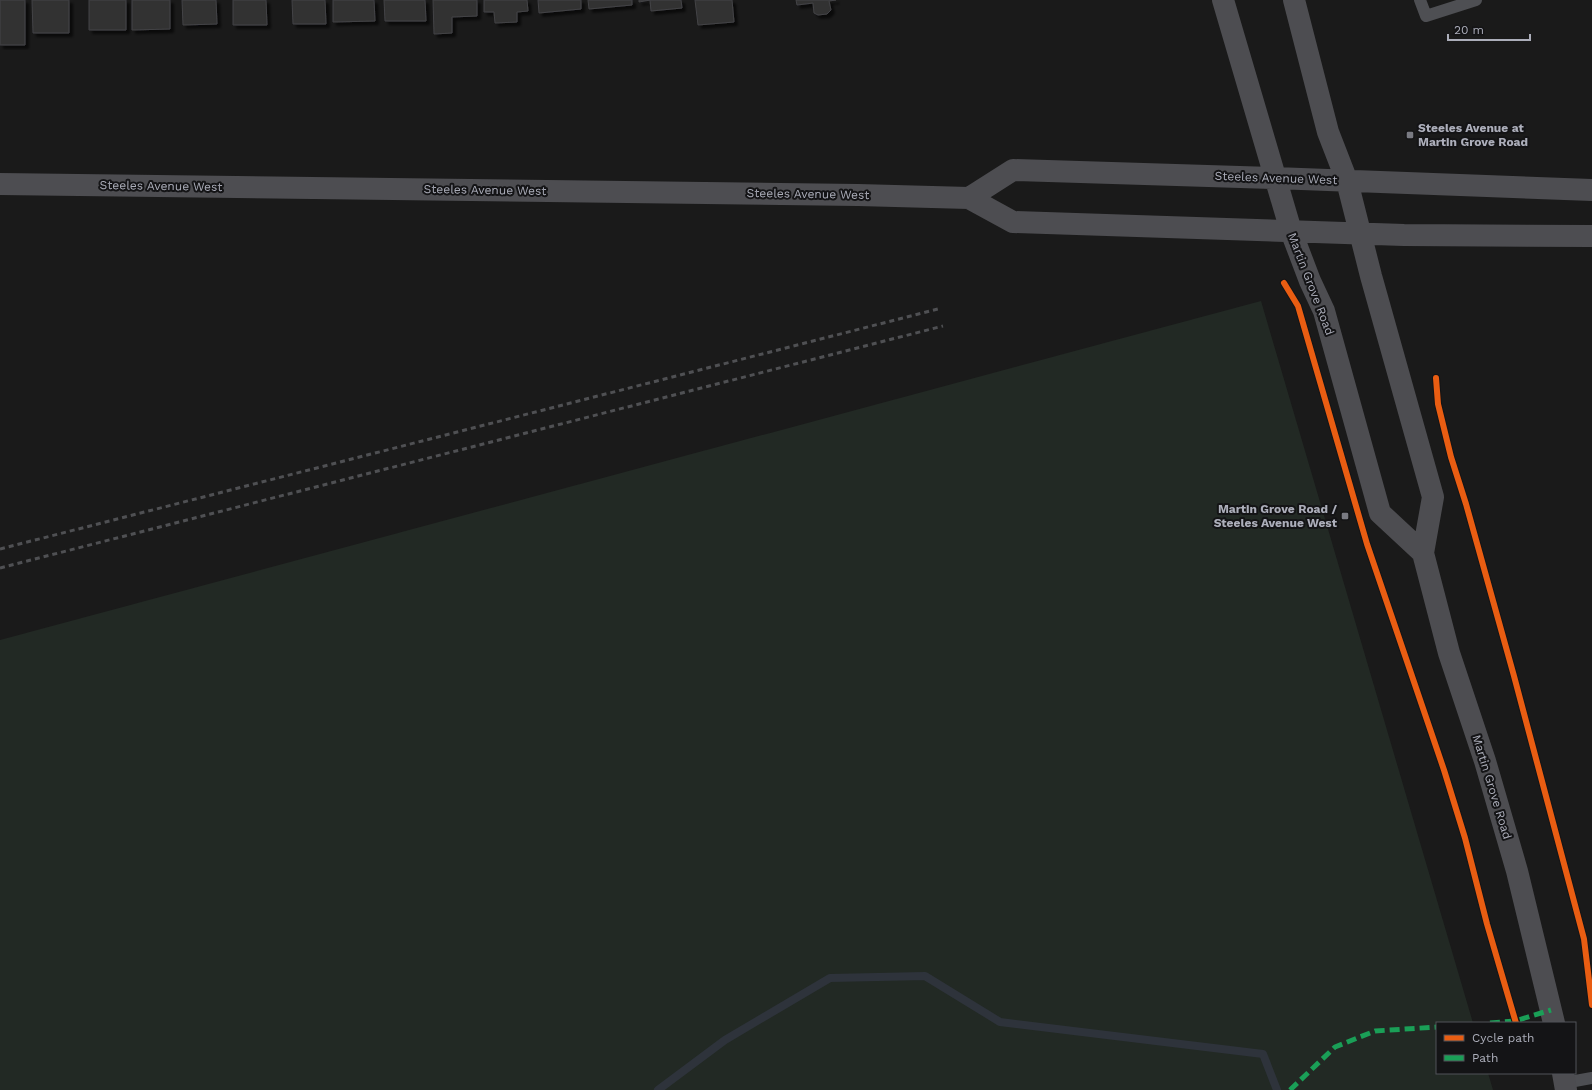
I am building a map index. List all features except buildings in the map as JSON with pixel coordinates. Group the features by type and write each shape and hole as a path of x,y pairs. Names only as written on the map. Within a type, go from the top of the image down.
{"main road":[{"name":"Martin Grove Road","path":"1223,0 1291,231 1310,281 1324,311 1380,513 1423,553"},
{"name":"Martin Grove Road","path":"1294,0 1328,132 1347,181 1433,497 1423,553 1449,653 1486,761 1517,871 1554,1022"},
{"name":"Steeles Avenue West","path":"969,198 1014,170 1592,190"},
{"name":"Steeles Avenue West","path":"0,184 858,195 969,198 1013,222 1404,235 1592,236"}],"lane":[{"path":"1420,0 1426,16 1476,0"},
{"path":"1564,1082 1592,1078"}],"shaded area":[{"path":"1261,301 1473,1022 1436,1022 1436,1074 1488,1074 1493,1090 0,1090 0,640"}],"waterway":[{"path":"658,1090 725,1040 830,978 925,976 1000,1022 1263,1054 1277,1090"}],"railway":[{"path":"0,549 938,309"},
{"path":"0,568 943,326"}],"marked path":[{"path":"1502,1022 1515,1021 1551,1010"},
{"path":"1290,1090 1335,1047 1375,1031 1436,1027"}],"cycle path":[{"path":"1284,283 1298,306 1367,544 1444,770 1465,838 1487,924 1516,1022"},
{"path":"1436,378 1438,404 1451,457 1466,504 1514,676 1584,939 1592,1005"}],"place":[{"name":"Steeles Avenue at Martin Grove Road","path":"1410,135"},
{"name":"Martin Grove Road / Steeles Avenue West","path":"1345,516"}]}
